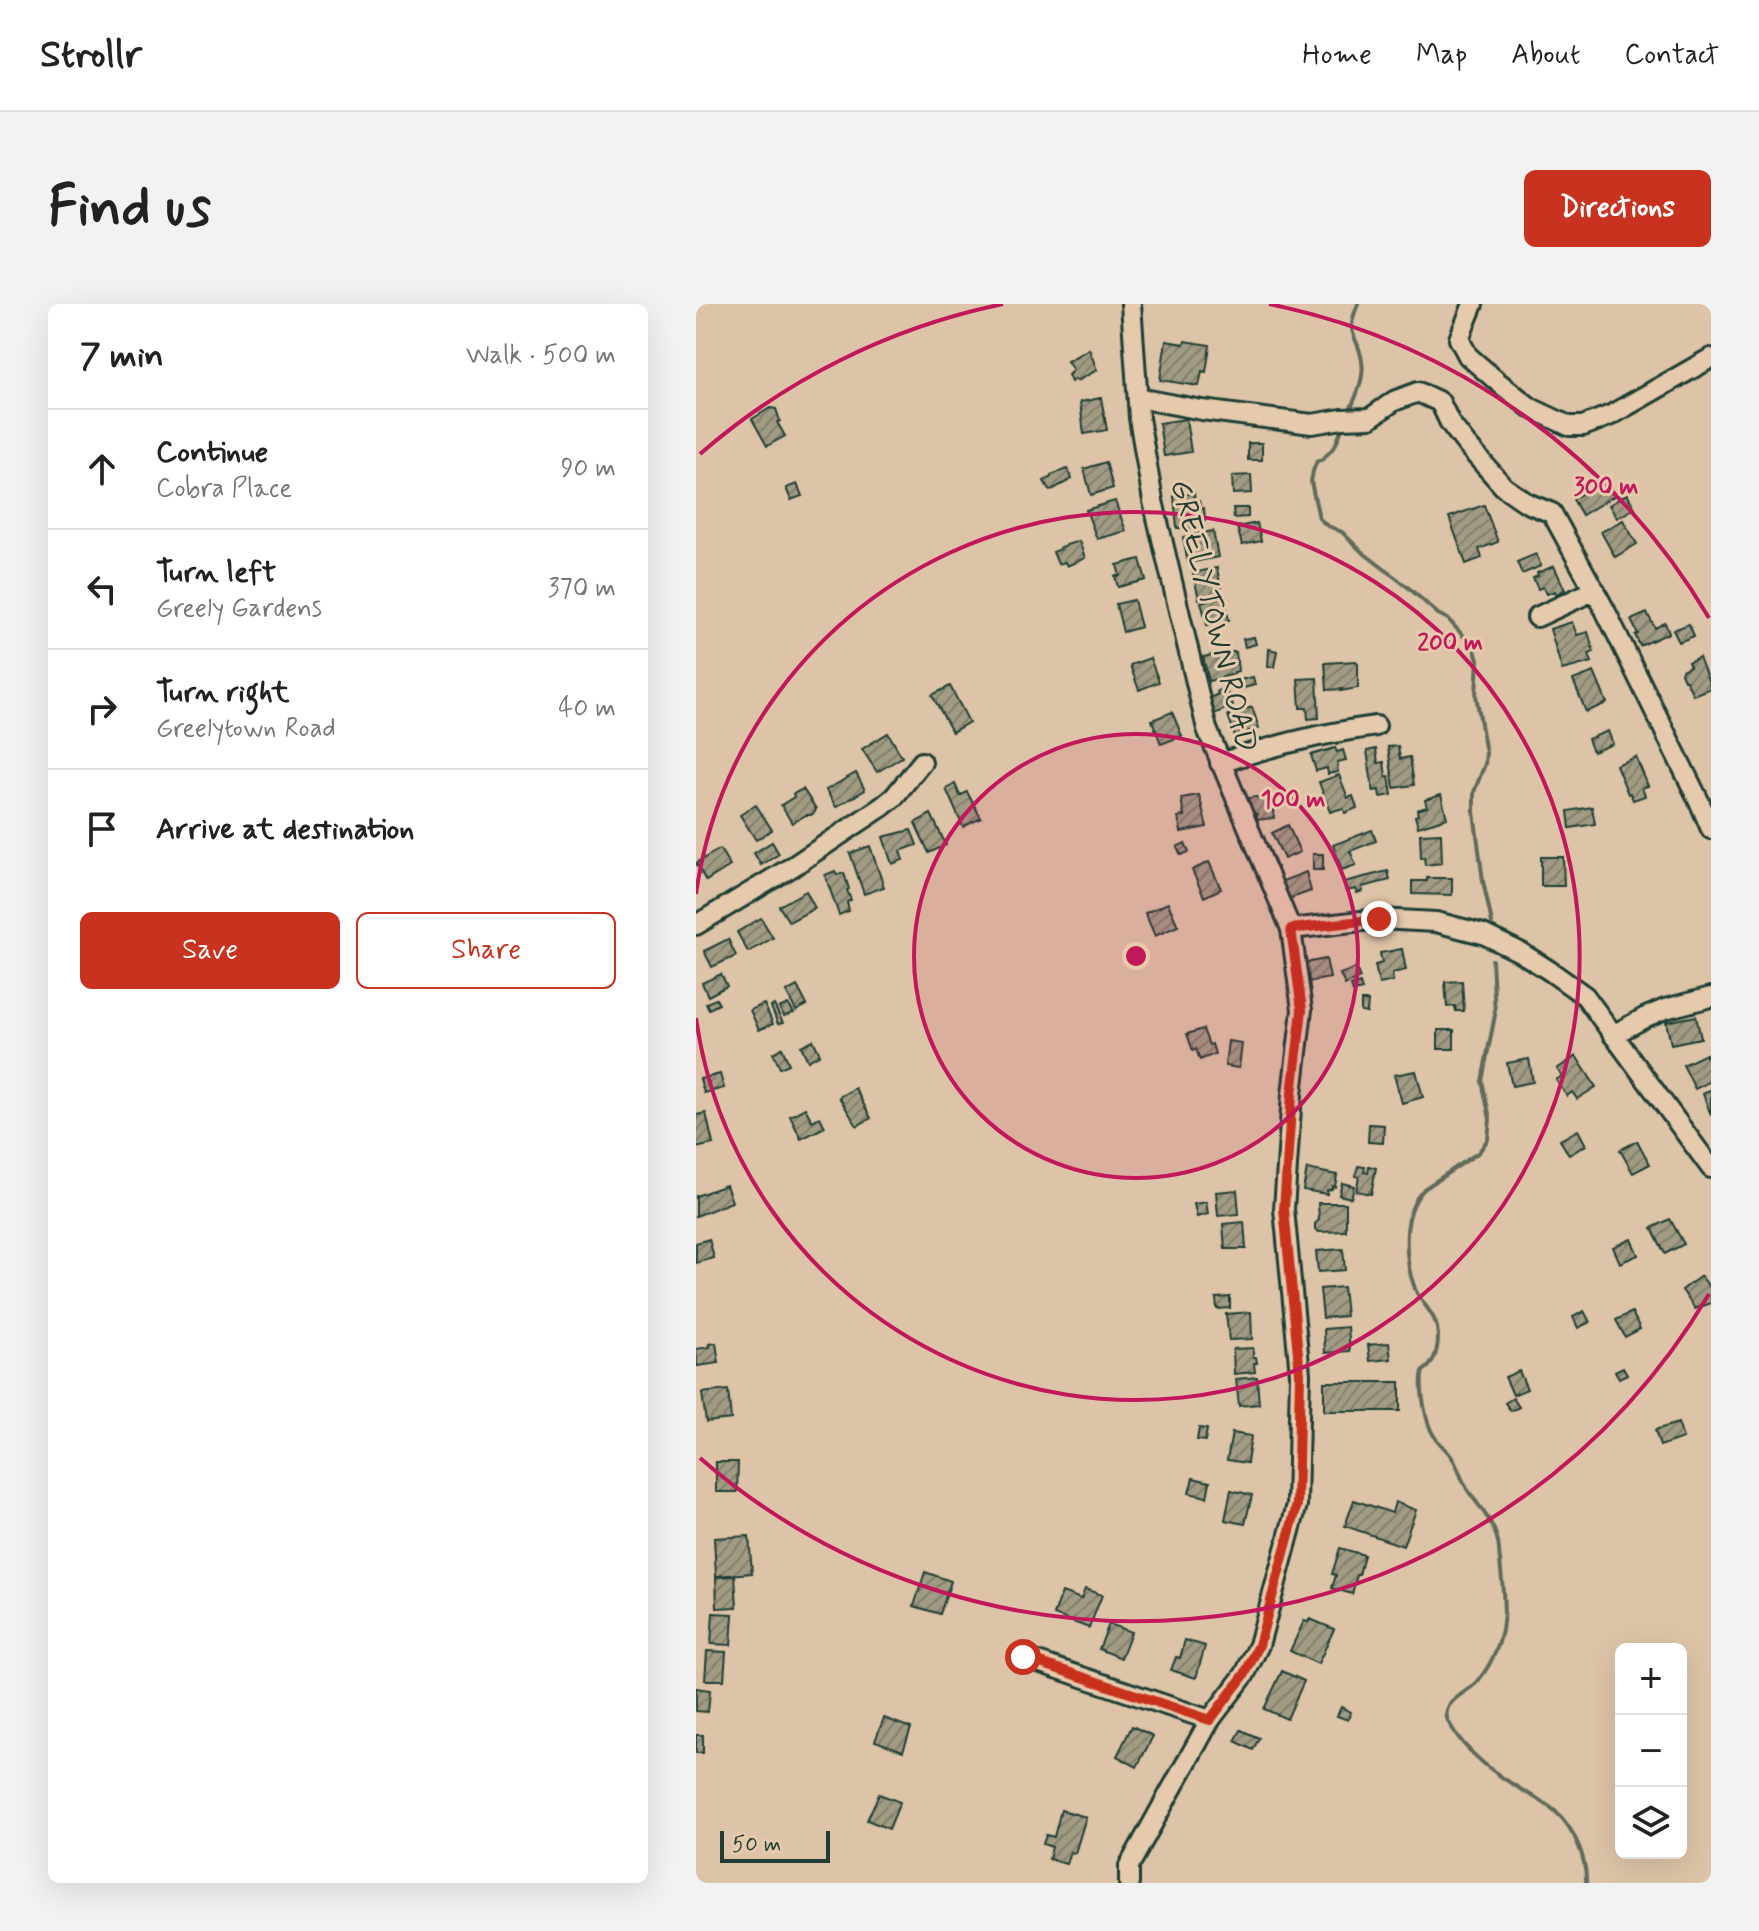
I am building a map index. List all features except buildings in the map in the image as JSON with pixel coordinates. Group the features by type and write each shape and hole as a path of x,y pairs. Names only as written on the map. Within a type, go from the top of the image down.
{"street":[{"name":"GREELYTOWN ROAD","path":"1129,1883 1129,1866 1210,1720 1245,1674 1259,1645 1297,1505 1300,1374 1284,1209 1302,1010 1291,929 1207,729 1153,501 1139,418 1131,304"},
{"path":"1473,304 1459,339 1468,356 1531,408 1569,426 1583,426 1611,415 1711,358"},
{"path":"1138,398 1202,410 1312,424 1370,418 1394,401 1418,392 1440,402 1450,423 1504,487 1527,503 1552,513 1595,590 1711,829"},
{"path":"1537,617 1595,590"},
{"path":"1220,763 1266,748 1376,726"},
{"path":"696,925 876,811 894,797 922,762"},
{"path":"1291,929 1379,919 1436,922 1483,934 1530,958 1585,996 1711,1168"},
{"path":"1613,1035 1665,1009 1711,997"},
{"path":"1023,1657 1210,1720"}],"waterway":[{"path":"1349,412 1362,374 1362,361 1352,329 1358,304"},
{"path":"1344,424 1335,446 1317,461 1313,471 1311,482 1319,518 1342,532 1361,551 1448,619 1473,647 1478,659 1476,695 1486,753 1474,792 1474,812 1492,923"},
{"path":"1492,960 1495,1015 1482,1081 1490,1119 1488,1139 1479,1152 1424,1189 1411,1210 1407,1237 1411,1277 1433,1317 1438,1334 1435,1356 1422,1377 1428,1422 1496,1534 1503,1593 1503,1621 1497,1649 1482,1676 1450,1704 1447,1716 1456,1734 1483,1763 1549,1806 1562,1819 1574,1835 1582,1854 1586,1883"}],"route":[{"path":"1023,1657 1210,1720 1245,1674 1259,1645 1297,1505 1300,1374 1284,1209 1302,1010 1291,929 1379,919"}]}
